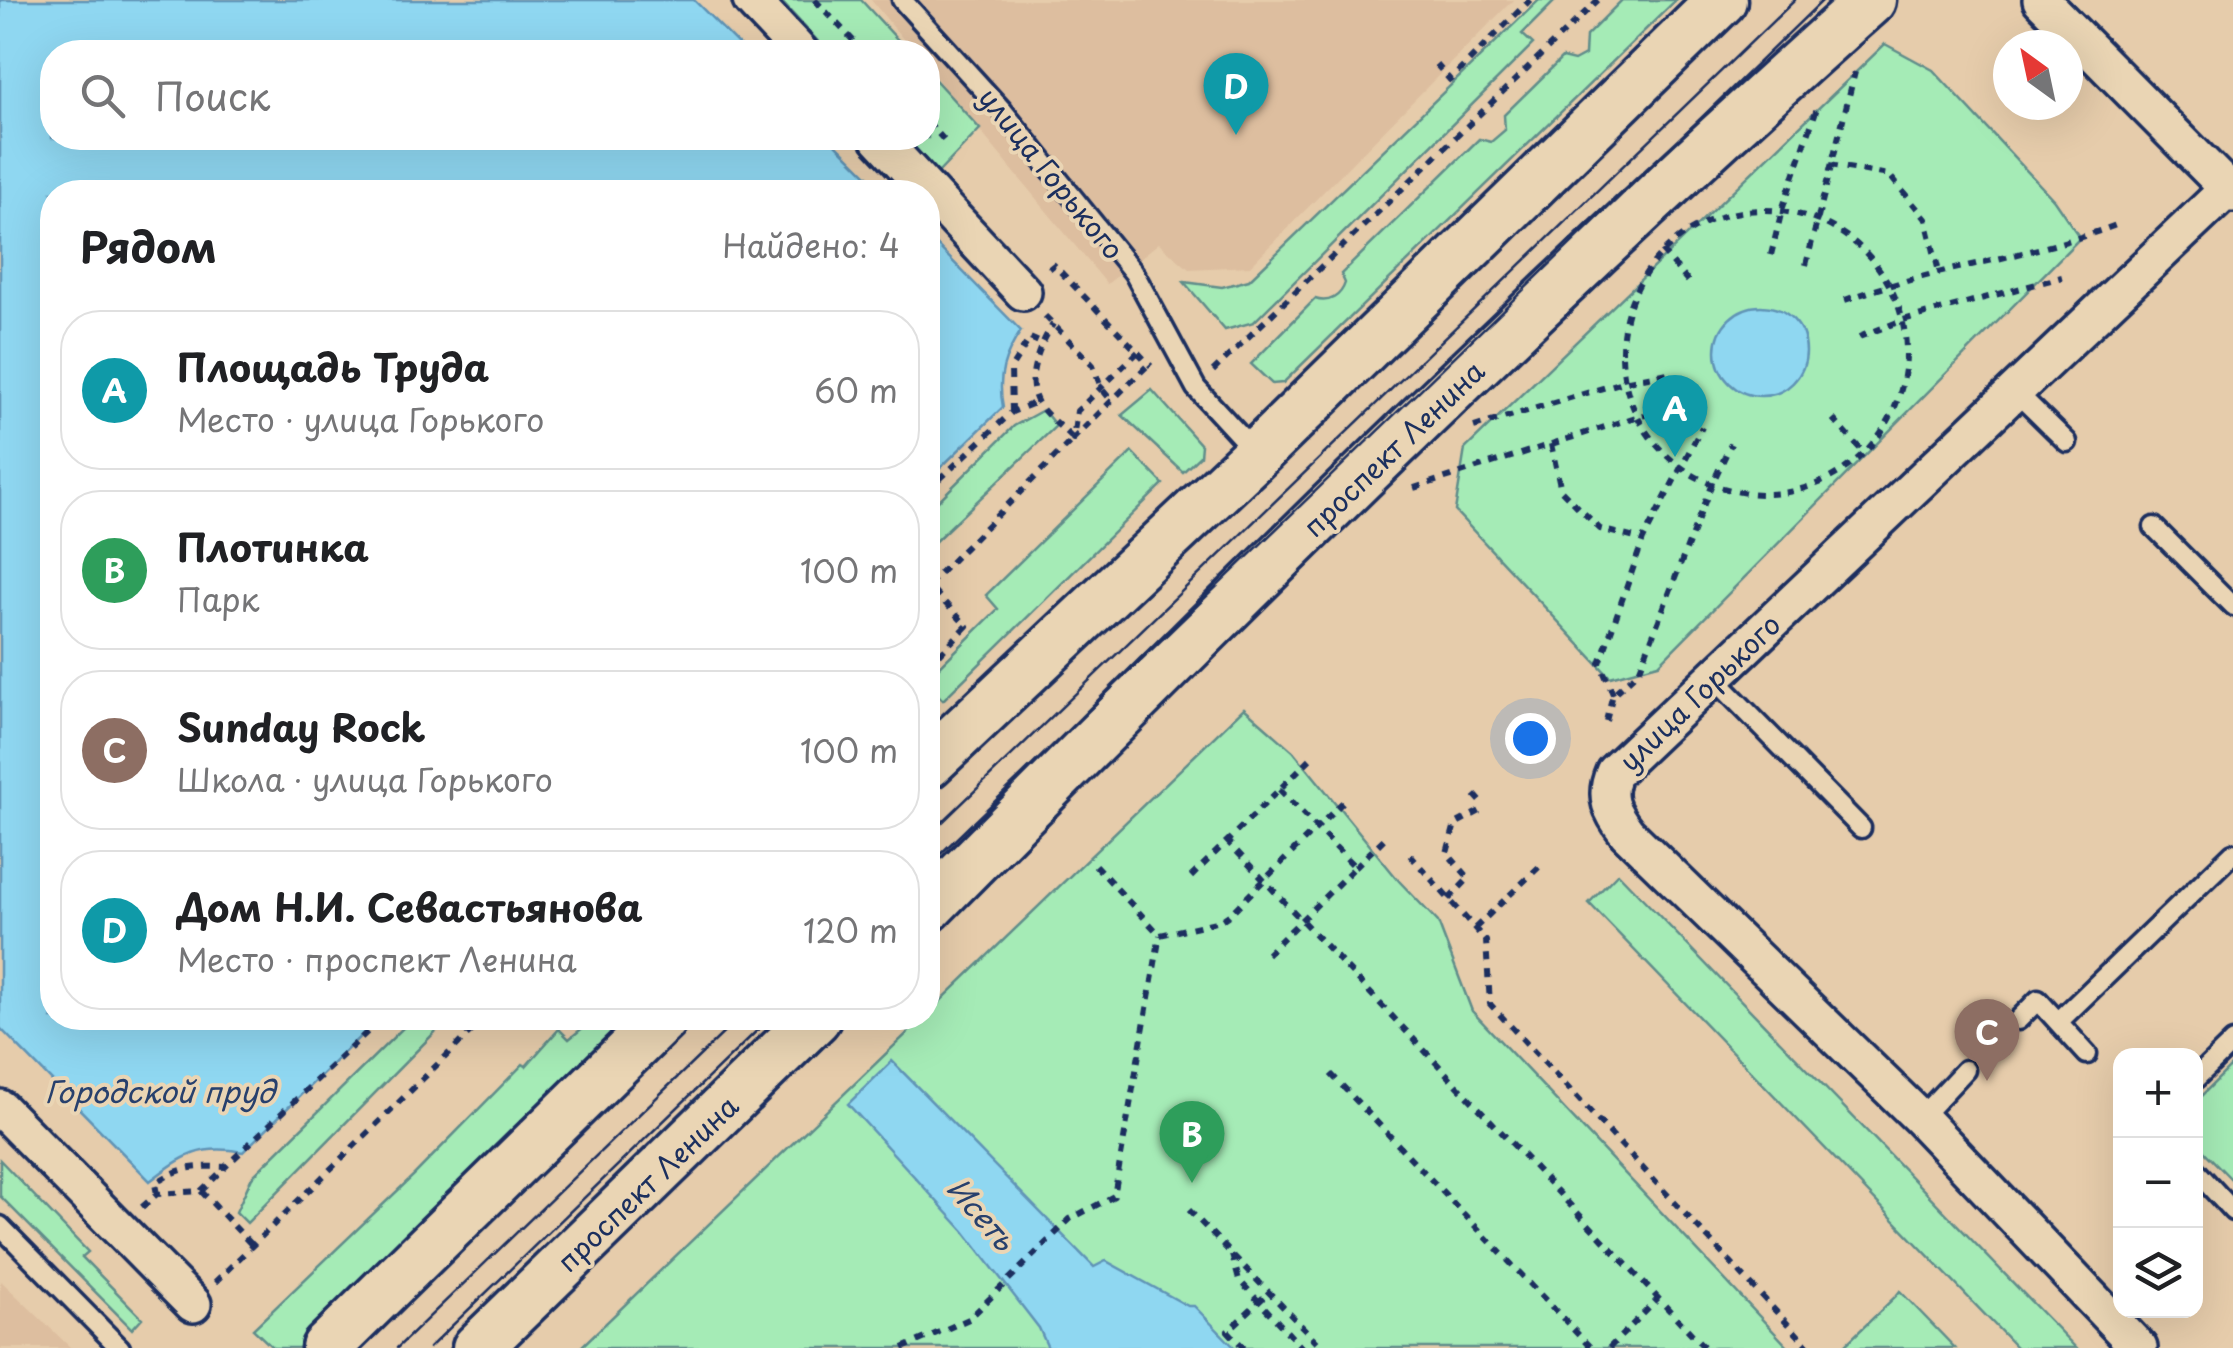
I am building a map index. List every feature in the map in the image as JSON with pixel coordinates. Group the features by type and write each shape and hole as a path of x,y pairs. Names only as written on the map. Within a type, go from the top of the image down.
{"main road":[{"path":"940,753 1256,454 1722,0"},
{"name":"проспект Ленина","path":"940,896 1191,642 1578,270 1871,0"},
{"path":"326,1348 651,1030"},
{"name":"проспект Ленина","path":"477,1348 804,1030"}],"street":[{"path":"751,0 789,40"},
{"path":"2041,0 2230,191"},
{"path":"890,150 918,180"},
{"name":"улица Горького","path":"2140,1348 1920,1118 1627,833 1616,818 1607,787 1614,772 2230,191"},
{"path":"940,203 1030,300"},
{"path":"0,1108 193,1304"}],"lane":[{"name":"улица Горького","path":"902,0 938,40"},
{"name":"улица Горького","path":"940,42 1002,110 1134,273 1196,388 1256,454"},
{"path":"2016,392 2067,442"},
{"path":"2154,528 2233,606"},
{"path":"1713,678 1861,828"},
{"path":"2058,1022 2233,853"},
{"path":"2018,1020 2038,1000 2087,1054"},
{"path":"2203,1071 2233,1042"},
{"path":"1920,1118 1965,1070"},
{"path":"2203,1179 2233,1212"},
{"path":"0,1226 120,1348"}],"path":[{"path":"815,0 853,40"},
{"path":"1436,64 1450,80 1530,0"},
{"path":"1237,348 1598,0"},
{"path":"1806,265 1858,60"},
{"path":"1771,255 1782,210 1821,100"},
{"path":"940,136 944,140"},
{"path":"1830,165 1889,175 1926,219 1939,272"},
{"path":"1782,210 1816,218 1845,234 1890,284 1903,320 1906,366 1894,412 1864,454 1834,476 1795,492 1753,495 1712,486 1679,468 1654,445 1636,417 1624,382 1621,334 1635,289 1660,248 1697,226 1738,211 1782,210"},
{"path":"1846,300 1890,284 2080,238 2116,224"},
{"path":"1660,248 1692,286"},
{"path":"1054,264 1160,376"},
{"path":"1859,337 1903,320 2062,277"},
{"path":"1030,300 1093,365 1101,388 1111,400"},
{"path":"1053,324 1041,343 1033,373 1037,402 1073,440"},
{"path":"1012,412 1011,368 1030,338 1041,343"},
{"path":"1073,440 1077,412 1138,352"},
{"path":"940,573 1149,364"},
{"path":"1473,428 1624,382 1668,373"},
{"path":"940,479 1012,412 1037,402"},
{"path":"1414,488 1636,417 1683,407"},
{"path":"1833,419 1864,454"},
{"path":"1606,721 1612,694 1600,663 1643,540 1702,427"},
{"path":"1551,444 1562,490 1574,503 1600,529 1643,540"},
{"path":"1612,694 1640,672 1731,444"},
{"path":"940,597 968,626 940,654"},
{"path":"1524,749 1550,748"},
{"path":"1191,877 1310,759"},
{"path":"1279,789 1355,867"},
{"path":"1449,899 1470,878 1447,853 1455,824 1484,805 1474,795"},
{"path":"1160,935 1220,921 1348,797"},
{"path":"1268,954 1387,836"},
{"path":"1226,840 1705,1348"},
{"path":"1410,856 1486,940 1490,1004 1810,1348"},
{"path":"1095,864 1160,935"},
{"path":"1475,928 1540,866"},
{"path":"903,1348 969,1319 1070,1219 1114,1196 1160,935"},
{"path":"132,1216 157,1194 201,1192 370,1030"},
{"path":"201,1192 252,1244 474,1030"},
{"path":"1332,1074 1591,1348"},
{"path":"157,1194 156,1184 185,1166 226,1168"},
{"path":"1190,1210 1323,1348"},
{"path":"1232,1254 1238,1280 1302,1348"},
{"path":"1244,1348 1228,1331 1268,1292"},
{"path":"1608,1348 1658,1299"}],"shaded area":[{"path":"871,0 1513,0 1250,266 1189,269 1159,243 1107,284 940,82 940,40 904,40"},
{"path":"0,1280 71,1348 0,1348"}],"green space":[{"path":"780,0 861,0 898,40 817,40"},
{"path":"1539,0 1556,0 1522,34 1533,44 1254,322 1225,330 1184,282 1222,287 1249,280"},
{"path":"1622,0 1676,0 1283,383 1272,384 1251,364 1315,299 1330,300 1337,295 1345,283 1341,274 1479,139 1491,142 1505,130 1504,115 1562,58 1574,61 1585,55 1586,36"},
{"path":"1885,44 1933,70 2054,200 2080,238 1659,664 1610,677 1455,511 1465,449"},
{"path":"940,85 980,129 938,173 917,150 940,150"},
{"path":"1152,390 1201,445 1200,456 1183,472 1122,415"},
{"path":"1043,410 1056,426 940,537 940,499 1014,426"},
{"path":"1132,452 1163,484 943,700 940,666 998,609 986,595"},
{"path":"1244,708 1293,751 1399,881 1438,922 1472,1011 1789,1348 580,1348 911,1030 940,1030 940,1001"},
{"path":"1618,873 2076,1348 2017,1348 1589,903"},
{"path":"401,1030 437,1030 247,1223 236,1212 252,1177"},
{"path":"558,1030 569,1039 580,1030 626,1030 299,1348 273,1348 253,1329 523,1064 526,1066"},
{"path":"2233,1064 2233,1181 2203,1150 2203,1094"},
{"path":"0,1160 88,1252 82,1257 142,1318 132,1329 0,1196"},
{"path":"1900,1291 1955,1348 1842,1348 1896,1296"}],"water":[{"name":"Городской пруд","path":"0,0 694,0 734,40 40,40 40,150 842,150 872,180 40,180 40,1030 367,1030 243,1152 215,1150 193,1154 150,1181 0,1028"},
{"path":"940,248 1021,331 1003,367 1003,407 940,468"},
{"path":"1761,306 1793,319 1806,351 1793,383 1761,396 1729,383 1716,351 1729,319"},
{"name":"Исеть","path":"892,1061 1094,1267 1106,1261 1194,1306 1235,1348 1048,1348 1039,1328 964,1231 848,1104"}],"tram line":[{"path":"940,824 1795,0"},
{"path":"940,854 1823,0"},
{"path":"397,1348 727,1030"},
{"path":"429,1348 758,1030"}],"place":[{"name":"Дом Н.И. Севастьянова","path":"1236,135"},
{"name":"Площадь Труда","path":"1675,457"},
{"name":"Sunday Rock","path":"1987,1081"},
{"name":"Плотинка","path":"1192,1183"}]}
